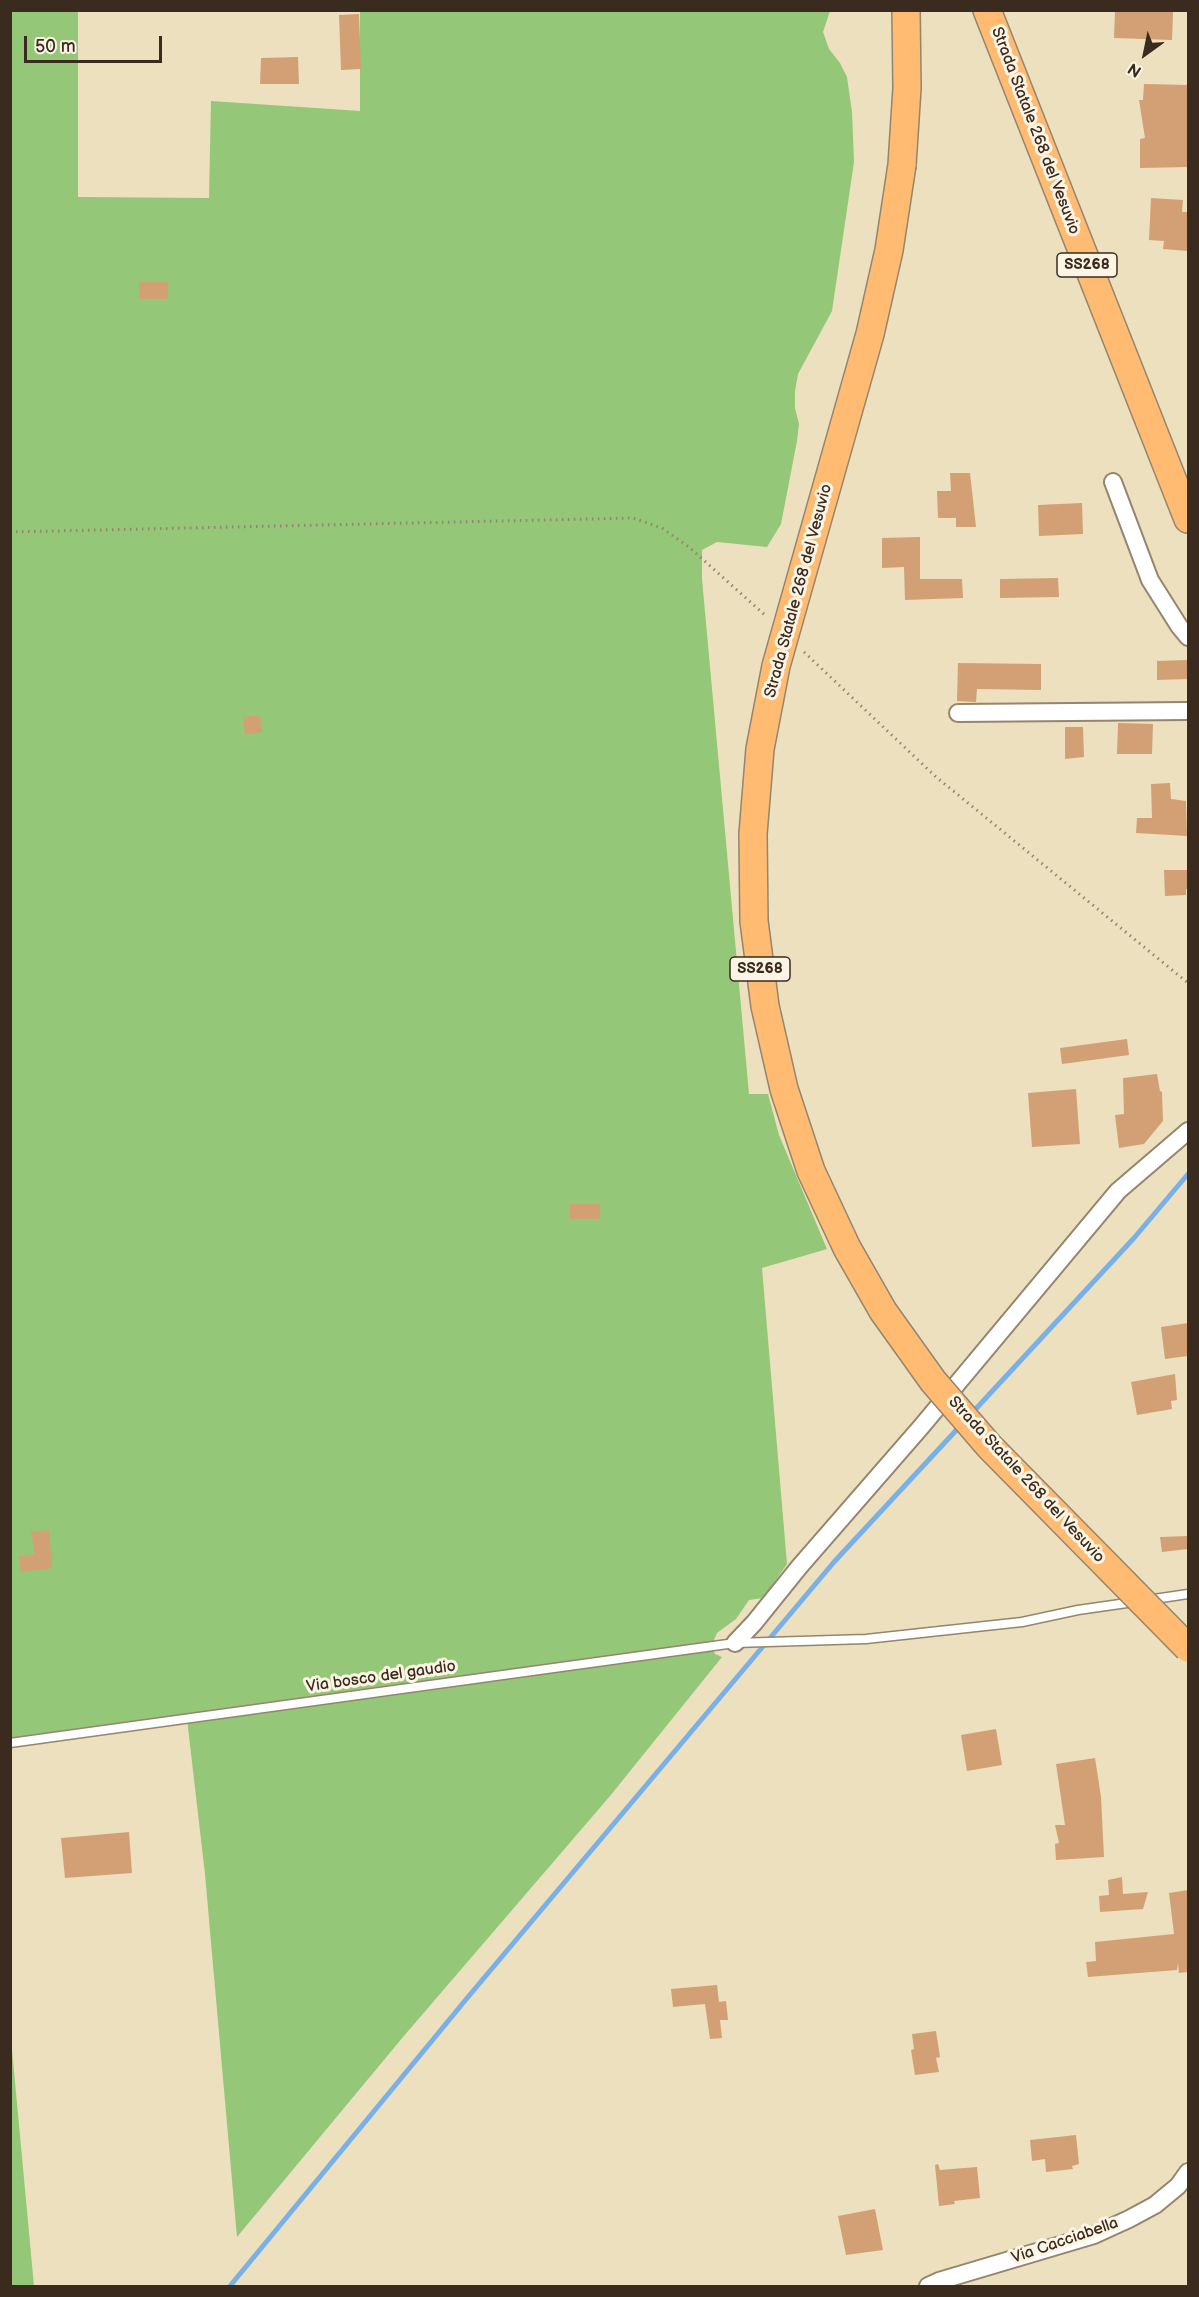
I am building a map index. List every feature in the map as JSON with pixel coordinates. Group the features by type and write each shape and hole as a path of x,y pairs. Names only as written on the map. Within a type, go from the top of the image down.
{"highway":[{"name":"Strada Statale 268 del Vesuvio","path":"906,10 907,88 902,165 889,250 870,334 776,666 760,749 753,834 754,921 765,1006 784,1089 811,1171 847,1248 883,1311 933,1381 989,1446 1188,1648"},
{"name":"Strada Statale 268 del Vesuvio","path":"987,10 1188,519"}],"street":[{"path":"1113,482 1150,580 1188,637"},
{"path":"958,713 1188,711"},
{"path":"735,1643 921,1427 1118,1191 1188,1131"},
{"name":"Via Cacciabella","path":"928,2286 1094,2235 1155,2205 1178,2186 1188,2172"}],"lane":[{"name":"Via bosco del gaudio","path":"10,1743 735,1643 866,1639 1022,1622 1078,1610 1188,1594"}],"path":[{"path":"10,531 633,518 662,528 688,547 768,618"},
{"path":"799,647 935,776 1188,983"}],"green space":[{"path":"10,11 78,11 78,197 209,198 211,101 360,111 360,11 830,11 823,32 829,49 847,77 852,112 854,162 832,311 798,374 795,408 799,424 781,524 767,547 717,542 702,550 702,579 749,1094 768,1094 779,1135 827,1249 762,1268 787,1564 763,1598 749,1600 736,1619 717,1633 711,1647 715,1654 722,1657 610,1796 403,2037 237,2237 205,1874 187,1719 11,1741"},
{"path":"11,2039 34,2286 11,2286"}],"building":[{"path":"1115,11 1173,12 1172,40 1114,38"},
{"path":"359,14 361,69 341,70 339,15"},
{"path":"298,57 299,84 260,84 261,58"},
{"path":"1144,84 1188,85 1188,167 1140,168 1140,139 1145,138 1139,100 1143,100"},
{"path":"1151,198 1183,200 1182,212 1188,212 1188,251 1163,249 1164,241 1149,240"},
{"path":"139,282 168,282 168,299 140,299"},
{"path":"950,473 970,473 976,527 956,527 956,518 938,518 937,491 951,491"},
{"path":"1082,503 1083,534 1039,536 1038,505"},
{"path":"920,537 920,579 962,579 963,598 905,600 904,567 882,568 882,538"},
{"path":"1058,578 1059,597 1000,598 1000,579"},
{"path":"1188,660 1188,679 1157,680 1157,661"},
{"path":"958,663 1041,664 1041,690 977,689 976,702 957,701"},
{"path":"260,715 262,732 245,735 243,717"},
{"path":"1118,723 1153,724 1152,754 1117,754"},
{"path":"1065,727 1083,727 1084,757 1065,759"},
{"path":"1170,783 1171,799 1186,801 1187,836 1136,833 1137,818 1152,818 1151,784"},
{"path":"1164,870 1188,870 1186,895 1165,896"},
{"path":"1127,1039 1129,1055 1062,1064 1060,1048"},
{"path":"1157,1074 1162,1092 1163,1121 1144,1144 1119,1148 1115,1115 1124,1114 1123,1078"},
{"path":"1076,1089 1080,1144 1032,1147 1028,1093"},
{"path":"570,1204 600,1204 600,1219 570,1219"},
{"path":"1188,1323 1188,1356 1165,1359 1161,1327"},
{"path":"1175,1374 1177,1400 1171,1401 1172,1409 1137,1415 1131,1382"},
{"path":"49,1530 52,1568 21,1572 19,1556 35,1554 31,1532"},
{"path":"1188,1536 1188,1549 1162,1552 1160,1537"},
{"path":"996,1729 1002,1765 967,1771 961,1735"},
{"path":"1095,1758 1101,1797 1104,1857 1056,1860 1055,1844 1059,1843 1055,1825 1065,1825 1056,1764"},
{"path":"129,1832 132,1873 65,1878 61,1838"},
{"path":"1122,1877 1123,1894 1148,1892 1143,1909 1100,1912 1099,1896 1109,1895 1108,1880"},
{"path":"1188,1890 1188,1972 1179,1973 1178,1963 1177,1970 1088,1977 1086,1962 1096,1961 1095,1942 1174,1934 1169,1893"},
{"path":"717,1985 719,2002 726,2001 728,2020 720,2020 722,2038 710,2039 705,2004 673,2007 671,1989"},
{"path":"936,2031 940,2057 936,2058 939,2072 915,2075 911,2050 914,2049 912,2034"},
{"path":"1076,2135 1079,2164 1072,2166 1073,2169 1046,2172 1045,2159 1032,2161 1030,2140"},
{"path":"938,2164 940,2170 977,2167 980,2198 954,2201 955,2204 939,2206 935,2165"},
{"path":"875,2209 883,2250 846,2255 838,2216"}],"waterway":[{"path":"972,1413 1134,1238 1188,1174"},
{"path":"230,2286 468,1997 834,1562 962,1424"}]}
